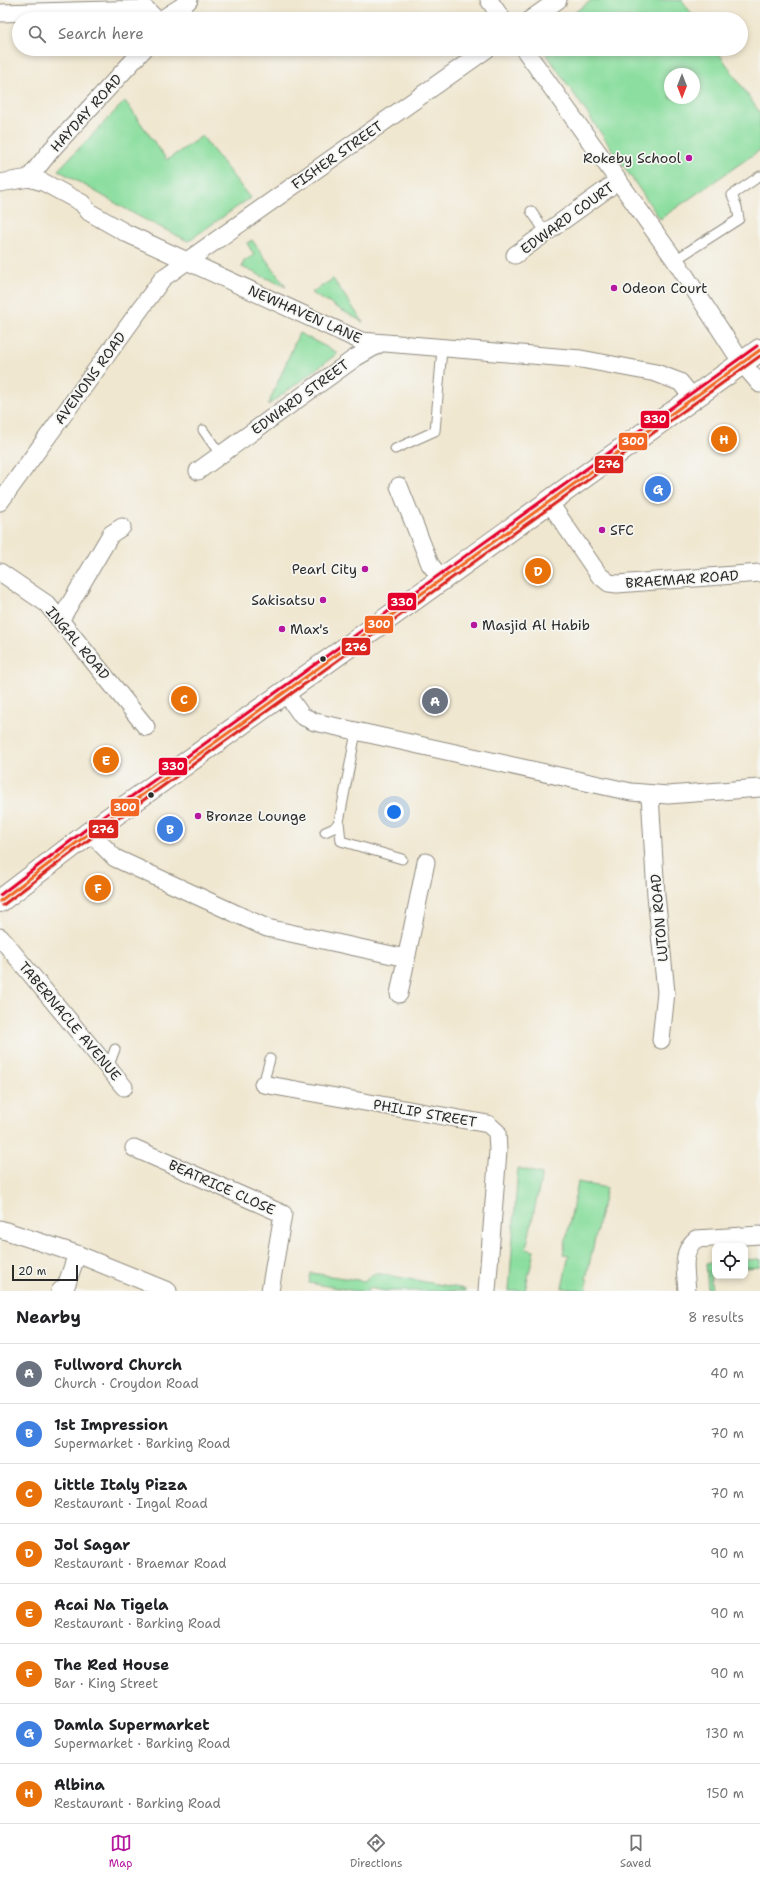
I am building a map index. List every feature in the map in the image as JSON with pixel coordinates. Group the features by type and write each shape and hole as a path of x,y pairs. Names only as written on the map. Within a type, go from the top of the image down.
{"main road":[{"path":"0,901 92,831 760,350"}],"street":[{"path":"173,12 189,0"},
{"path":"489,0 497,12"},
{"path":"541,12 558,0"},
{"path":"49,12 146,10 148,12"},
{"path":"0,13 12,13"},
{"name":"HAYDAY ROAD","path":"29,178 52,149 138,56"},
{"name":"FISHER STREET","path":"186,262 477,56"},
{"path":"529,56 675,260 742,364 760,384"},
{"path":"0,183 29,178"},
{"name":"NEWHAVEN LANE","path":"29,178 43,182 82,203 89,212 113,226 186,262 361,341 442,349 581,359 656,373 680,382 693,398"},
{"name":"EDWARD COURT","path":"515,255 618,181"},
{"name":"AVENONS ROAD","path":"0,502 163,278 186,262"},
{"name":"EDWARD STREET","path":"198,471 355,358 381,343"},
{"path":"399,486 430,564 442,580"},
{"name":"BRAEMAR ROAD","path":"549,502 599,575 609,582 617,584 760,573"},
{"path":"61,619 111,534 122,527"},
{"name":"INGAL ROAD","path":"0,572 47,604 61,619 146,727"},
{"path":"285,692 302,716 315,722 650,795 760,788"},
{"name":"LUTON ROAD","path":"650,795 656,895 666,992 661,1040"},
{"path":"92,831 102,845 115,858 267,928 406,958"},
{"path":"399,994 426,862"},
{"name":"TABERNACLE AVENUE","path":"0,937 124,1087"},
{"name":"PHILIP STREET","path":"263,1084 488,1124 497,1132 498,1151 487,1291"},
{"name":"BEATRICE CLOSE","path":"134,1148 283,1214 270,1291"},
{"path":"0,1229 77,1254 168,1291"},
{"path":"687,1291 685,1255 689,1245 696,1239 760,1235"},
{"path":"60,1291 66,1286 77,1254"}],"lane":[{"path":"675,260 738,219 737,207 732,195 760,176"},
{"path":"531,210 546,232"},
{"path":"396,449 435,431 442,349"},
{"path":"203,430 220,454"},
{"path":"356,732 339,822 341,841 402,859"},
{"path":"325,832 334,828 339,822"},
{"path":"108,1068 115,1049"},
{"path":"263,1084 270,1059"}],"green space":[{"path":"592,0 682,0 690,12 575,12"},
{"path":"548,56 721,56 760,113 760,150 660,219"},
{"path":"125,101 167,160 202,136 250,198 188,241 138,216 58,170"},
{"path":"252,240 286,287 242,267 244,261 254,255 247,243"},
{"path":"333,279 363,322 311,293"},
{"path":"299,333 338,353 268,405"},
{"path":"518,1168 542,1174 526,1249 534,1251 525,1291 509,1291"},
{"path":"578,1182 606,1188 586,1279 588,1280 586,1291 562,1288 569,1255 563,1254"},
{"path":"760,1259 760,1267 748,1268 748,1260"},
{"path":"712,1262 712,1271 710,1271 712,1291 708,1291 706,1263"},
{"path":"311,1273 364,1281 375,1273 465,1289 465,1291 386,1291 369,1288 368,1291 355,1291 309,1283"}],"transit line":[{"name":"330","path":"0,895 89,827 757,346"},
{"name":"300","path":"0,901 92,831 760,350"},
{"name":"276","path":"3,905 95,835 760,356"}],"place":[{"name":"Rokeby School","path":"689,158"},
{"name":"Odeon Court","path":"614,288"},
{"name":"Albina","path":"724,439"},
{"name":"Damla Supermarket","path":"658,489"},
{"name":"SFC","path":"602,530"},
{"name":"Pearl City","path":"365,569"},
{"name":"Jol Sagar","path":"538,571"},
{"name":"Sakisatsu","path":"323,600"},
{"name":"Masjid Al Habib","path":"474,625"},
{"name":"Max's","path":"282,629"},
{"name":"Little Italy Pizza","path":"184,699"},
{"name":"Fullword Church","path":"435,701"},
{"name":"Acai Na Tigela","path":"106,760"},
{"name":"Bronze Lounge","path":"198,816"},
{"name":"1st Impression","path":"170,829"},
{"name":"The Red House","path":"98,888"}]}
